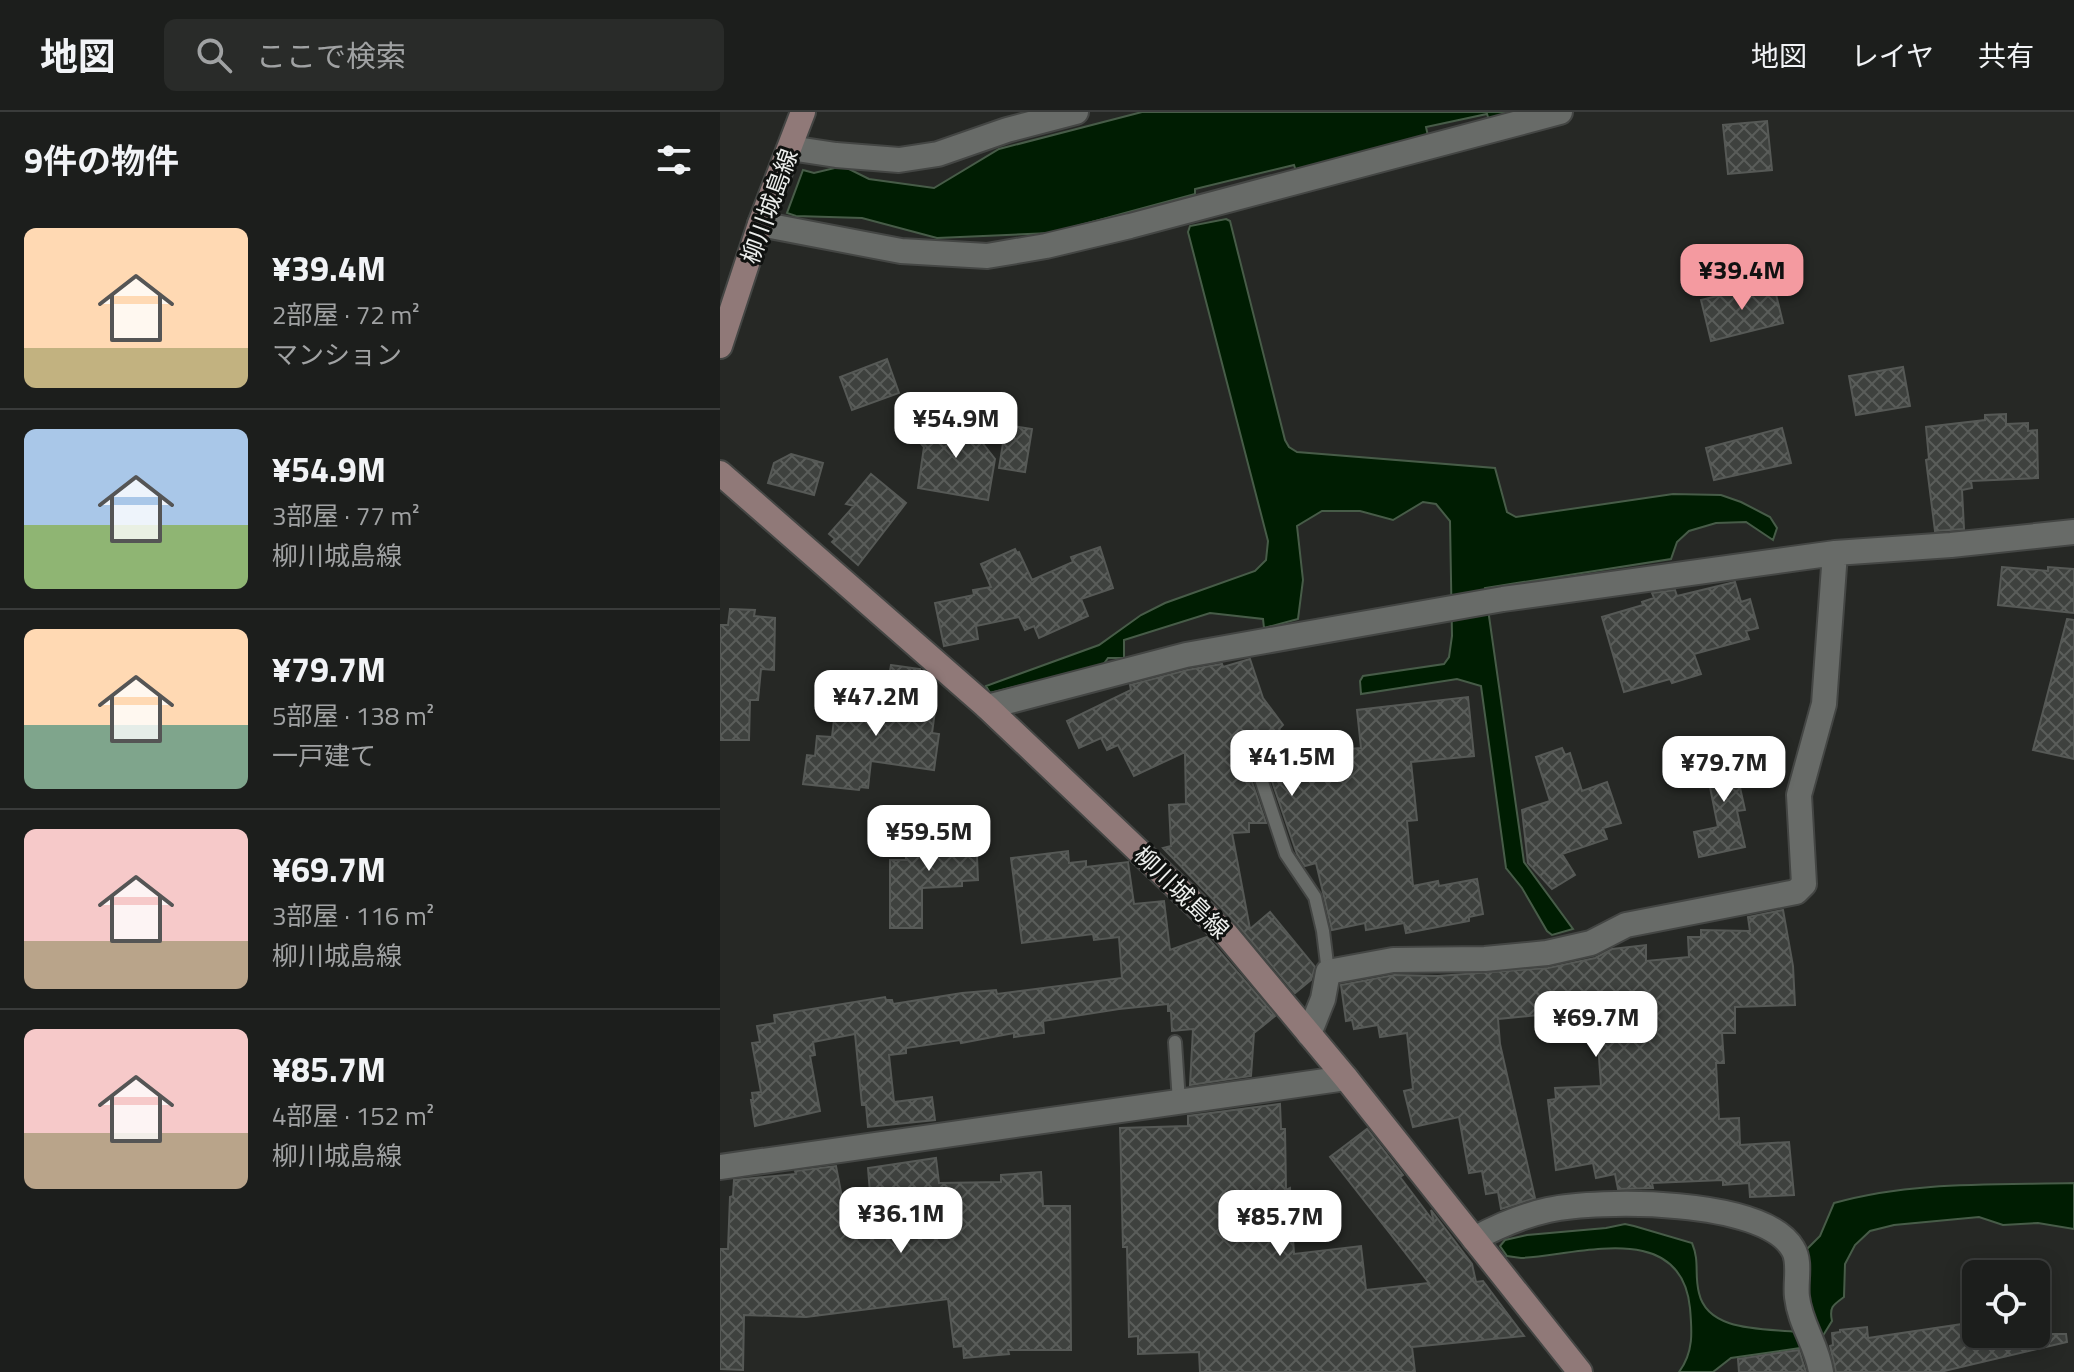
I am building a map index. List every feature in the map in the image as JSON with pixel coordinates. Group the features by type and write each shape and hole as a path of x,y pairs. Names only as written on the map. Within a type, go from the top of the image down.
{"main road":[{"name":"柳川城島線","path":"720,346 761,221 803,112"},
{"name":"柳川城島線","path":"720,473 987,707 1226,934 1346,1078 1580,1372"}],"street":[{"path":"790,148 899,160 938,154 1007,130 1076,112"},
{"path":"761,221 901,251 987,256 1130,226 1560,112"},
{"path":"987,707 1186,655 1503,599 1835,553 1967,544 2074,532"},
{"path":"1309,1034 1323,999 1328,972 1393,960 1485,959 1547,953 1591,943 1638,922 1796,892 1804,884 1799,795 1824,704 1835,553"},
{"path":"720,1167 1346,1078"},
{"path":"1474,1239 1513,1219 1551,1209 1611,1203 1671,1205 1743,1218 1779,1234 1794,1250 1801,1318 1818,1353 1821,1372"}],"lane":[{"path":"1256,764 1286,854 1315,897 1328,972"},
{"path":"1175,1042 1179,1102"}],"shaded area":[{"path":"1142,112 1520,112 1489,120 1487,114 1426,127 1428,136 1296,171 1294,165 1195,189 1195,194 1051,233 937,238 862,218 787,213 803,170 814,173 843,166 869,179 934,188 999,149"},
{"path":"1226,219 1230,221 1285,440 1297,452 1495,468 1507,512 1516,517 1673,494 1721,495 1770,517 1777,528 1773,540 1746,522 1716,523 1689,531 1677,542 1671,559 1485,588 1524,862 1573,929 1552,935 1547,931 1522,888 1506,868 1481,686 1457,679 1361,694 1360,681 1363,676 1444,664 1449,657 1452,636 1450,521 1436,504 1423,502 1393,520 1360,511 1322,511 1297,526 1303,580 1298,619 1264,628 1263,619 1210,613 1124,640 1124,658 1108,658 1103,665 990,693 986,686 1099,645 1141,615 1165,603 1255,571 1266,560 1268,541 1188,232 1190,226"},
{"path":"2074,1183 2074,1229 2038,1223 2003,1225 1979,1217 1894,1225 1870,1231 1855,1245 1845,1264 1844,1297 1833,1307 1832,1321 1819,1342 1807,1347 1731,1358 1713,1372 1679,1372 1690,1349 1690,1308 1683,1280 1668,1262 1648,1252 1624,1248 1521,1258 1507,1256 1500,1246 1505,1240 1527,1235 1625,1224 1634,1226 1692,1243 1699,1293 1714,1315 1740,1326 1798,1332 1801,1255 1820,1236 1834,1203 1923,1188"}],"building":[{"path":"1767,121 1772,170 1728,174 1723,125"},
{"path":"1773,282 1783,323 1711,341 1701,300"},
{"path":"887,359 899,393 852,410 840,377"},
{"path":"1903,367 1910,406 1856,415 1849,376"},
{"path":"955,408 995,459 988,500 918,488 924,447 917,439"},
{"path":"2006,414 2006,424 2028,423 2028,431 2037,430 2038,478 1971,481 1972,488 1962,490 1964,529 1935,531 1926,460 1929,459 1926,427 1985,420 1985,415"},
{"path":"1006,425 1032,429 1025,472 999,468"},
{"path":"1782,428 1791,463 1714,480 1706,448"},
{"path":"791,454 823,463 814,495 768,483 774,463"},
{"path":"871,474 906,503 858,565 832,542 835,539 829,534 854,506 846,504"},
{"path":"1100,547 1113,588 1081,599 1088,616 1039,638 1034,626 1025,630 1019,617 976,626 978,639 944,646 935,603 974,595 973,590 991,587 981,564 1015,549 1032,580 1073,562 1071,557"},
{"path":"2002,567 2048,571 2048,567 2074,569 2074,613 1998,605"},
{"path":"1735,582 1741,602 1750,599 1758,628 1746,631 1749,639 1694,654 1701,674 1624,692 1602,617 1643,605 1642,602 1654,598 1652,593 1675,590 1677,596"},
{"path":"730,609 755,610 754,616 775,618 774,670 761,669 758,700 750,700 749,740 720,740 720,625 728,625"},
{"path":"2067,619 2074,620 2074,759 2033,750"},
{"path":"1250,659 1263,698 1283,725 1279,729 1297,753 1361,748 1357,710 1468,697 1474,756 1411,762 1417,820 1407,821 1413,886 1438,881 1439,886 1477,879 1483,914 1469,917 1469,921 1406,933 1404,923 1366,930 1365,923 1332,930 1316,863 1305,866 1297,854 1265,761 1259,755 1252,756 1247,761 1247,767 1266,823 1249,823 1249,832 1232,833 1250,929 1270,912 1315,967 1311,980 1295,993 1237,924 1163,848 1171,846 1169,805 1186,804 1185,752 1134,776 1118,745 1107,750 1101,738 1079,748 1067,721 1131,690 1130,685 1187,670 1222,664 1223,667"},
{"path":"891,665 920,669 914,708 935,711 932,733 939,734 934,770 871,761 868,788 860,787 859,790 803,784 807,755 815,756 817,736 832,737 835,710 882,716"},
{"path":"1562,748 1565,755 1570,753 1582,791 1607,782 1621,823 1603,828 1607,839 1562,854 1575,875 1552,889 1528,863 1522,810 1550,801 1536,757"},
{"path":"1740,749 1747,782 1739,783 1745,810 1737,811 1745,847 1699,857 1694,832 1718,827 1704,757"},
{"path":"976,833 978,880 962,881 962,886 922,888 922,928 890,928 890,860 906,860 905,837"},
{"path":"1068,851 1069,863 1086,861 1086,867 1128,862 1134,904 1164,901 1170,950 1207,937 1272,1012 1275,1016 1254,1033 1251,1076 1190,1085 1193,1029 1172,1031 1168,1004 1119,1009 1043,1021 1044,1033 1014,1037 1014,1033 961,1043 960,1040 906,1048 906,1053 889,1055 894,1102 932,1097 935,1120 868,1127 866,1105 862,1105 855,1034 813,1042 815,1055 810,1056 820,1111 755,1126 752,1093 761,1092 752,1043 760,1042 757,1026 775,1023 774,1015 885,997 893,1004 962,993 996,990 997,994 1122,978 1119,937 1094,940 1093,934 1022,943 1011,858"},
{"path":"1783,910 1793,966 1795,1005 1735,1007 1735,1033 1722,1033 1724,1063 1716,1063 1719,1119 1739,1118 1740,1145 1789,1142 1794,1195 1750,1197 1749,1183 1723,1185 1723,1180 1652,1183 1653,1188 1618,1189 1615,1174 1596,1178 1593,1163 1556,1170 1548,1100 1556,1099 1555,1088 1601,1086 1598,1043 1596,1038 1542,1040 1539,1015 1498,1019 1500,1044 1535,1198 1501,1209 1498,1192 1486,1194 1482,1171 1469,1173 1459,1117 1413,1127 1404,1091 1413,1089 1407,1033 1380,1037 1378,1025 1354,1029 1352,1020 1346,1021 1341,985 1394,975 1438,976 1548,968 1595,958 1612,949 1646,945 1646,961 1689,957 1688,937 1701,937 1701,930 1750,931 1748,917"},
{"path":"1280,1104 1281,1129 1285,1129 1286,1190 1290,1188 1294,1254 1361,1246 1366,1290 1429,1283 1330,1157 1367,1129 1434,1222 1431,1210 1472,1264 1476,1282 1483,1281 1524,1336 1412,1347 1415,1372 1200,1372 1199,1352 1138,1354 1138,1336 1129,1337 1120,1128 1188,1126 1188,1116"},
{"path":"936,1158 939,1183 1001,1182 1001,1175 1041,1172 1043,1206 1070,1206 1071,1350 1008,1350 1009,1354 964,1358 963,1346 954,1347 948,1299 806,1317 744,1315 743,1370 720,1369 720,1249 728,1249 730,1197 733,1196 734,1180 796,1174 795,1171 836,1166 844,1208 871,1205 868,1168"},
{"path":"1962,1324 1962,1348 2042,1348 1940,1372 1836,1372 1830,1346 1833,1345 1832,1333 1867,1327 1868,1338"},
{"path":"2050,1334 2066,1334 2067,1342 2050,1346"},
{"path":"1799,1350 1806,1372 1739,1372 1738,1359"}]}
